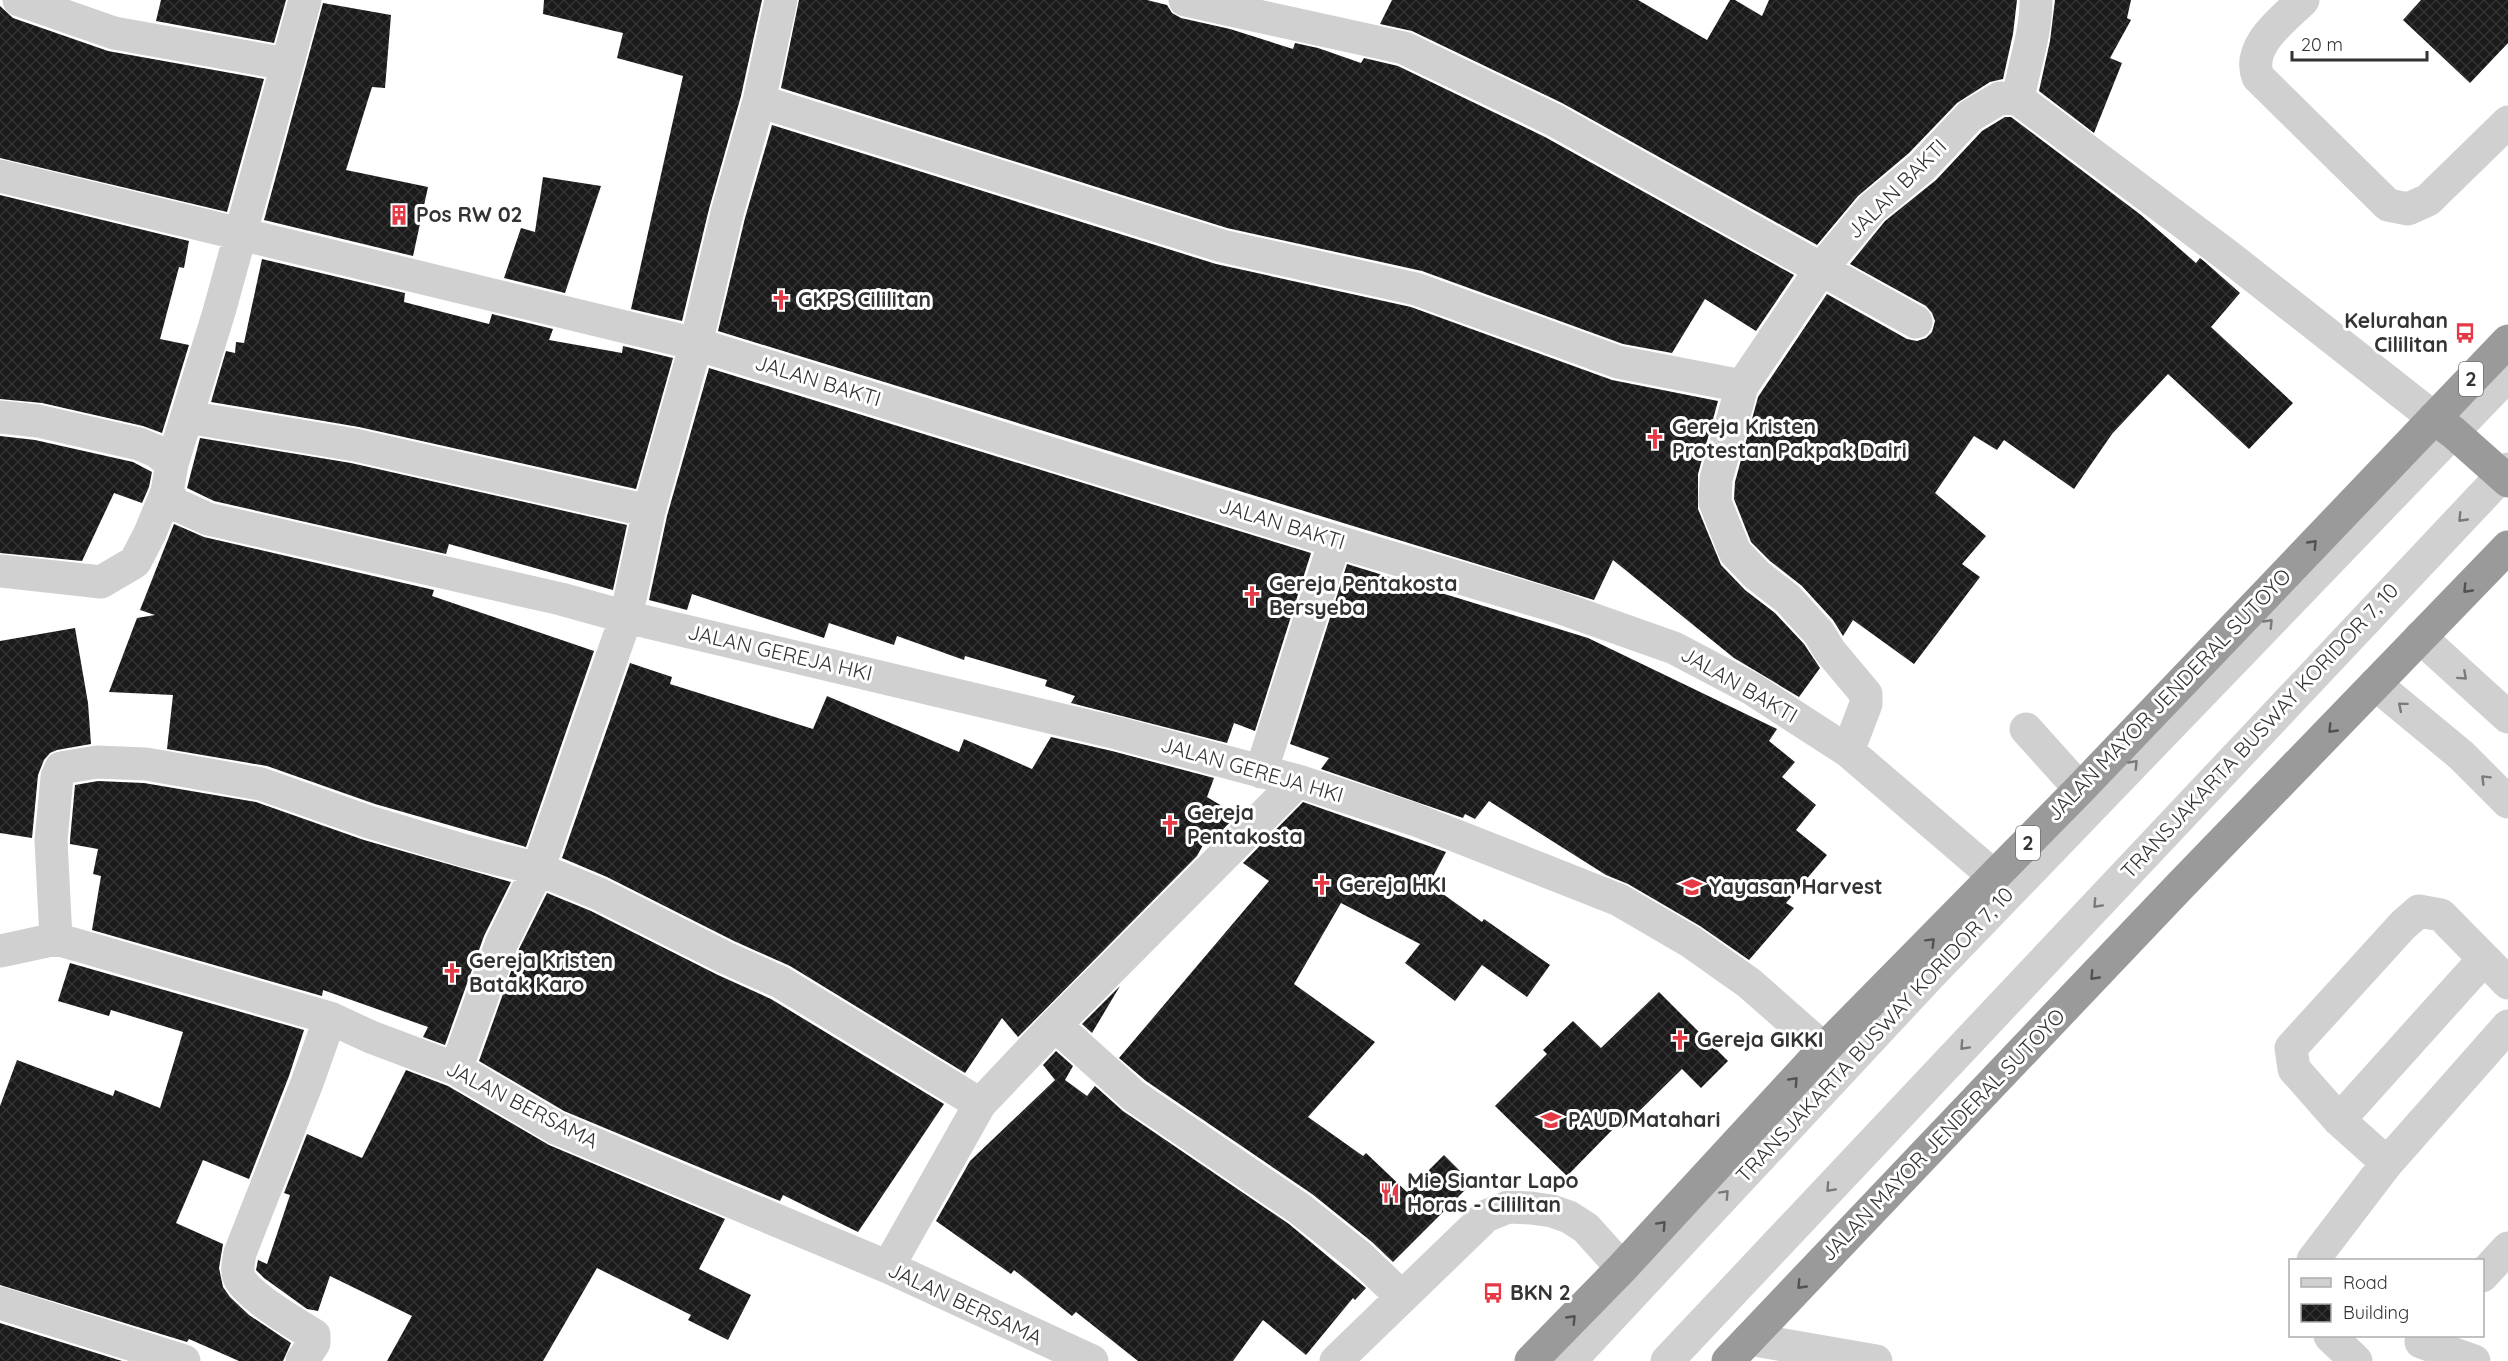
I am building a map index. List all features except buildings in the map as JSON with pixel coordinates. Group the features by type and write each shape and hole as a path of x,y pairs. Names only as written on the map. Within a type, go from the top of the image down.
{"highway":[{"name":"JALAN MAYOR JENDERAL SUTOYO","path":"1531,1361 1622,1268 1824,1049 2444,425 2508,340"},
{"path":"2444,425 2506,475"},
{"name":"JALAN MAYOR JENDERAL SUTOYO","path":"1738,1350 2508,547"}],"street":[{"path":"19,0 114,33 286,64"},
{"path":"0,571 101,582 135,562 150,533 170,478 241,234 305,0"},
{"path":"456,1069 502,942 538,868 626,617 649,511 696,344 727,213 759,101 781,0"},
{"path":"1185,0 1404,48 1554,120 1916,322"},
{"path":"2036,0 2036,23 2018,99 2228,256 2444,425"},
{"path":"2303,0 2261,43 2253,66 2258,77 2388,205 2408,209 2428,200 2508,122"},
{"name":"JALAN BAKTI","path":"1848,751 1866,704 1866,694 1830,651 1819,633 1788,599 1757,575 1735,552 1716,502 1716,479 1742,386 1821,269 1872,208 1922,167 1970,116 2000,98 2018,99"},
{"path":"759,101 1222,246 1416,289 1618,362 1742,386"},
{"name":"JALAN BAKTI","path":"0,176 696,344 1335,541 1558,607 1674,648 1752,689 1848,751 1995,877"},
{"name":"TRANSJAKARTA BUSWAY KORIDOR 7, 10","path":"1570,1361 2444,425 2508,375"},
{"path":"0,417 47,423 156,450 170,478"},
{"path":"187,417 355,445 649,511"},
{"name":"TRANSJAKARTA BUSWAY KORIDOR 7, 10","path":"1667,1361 2506,475"},
{"name":"JALAN GEREJA HKI","path":"170,478 175,504 208,519 561,599 626,617 1117,733 1298,781 1416,820 1619,900 1691,942 1749,983 1824,1049"},
{"path":"1261,772 1335,541"},
{"path":"2420,637 2508,717"},
{"path":"2375,684 2461,755 2508,802"},
{"path":"2026,729 2080,789"},
{"path":"56,939 51,840 57,777 61,768 97,762 147,764 261,784 380,825 466,851 538,868 599,894 726,958 780,982 980,1104"},
{"path":"888,1268 980,1104 1055,1025 1298,781"},
{"path":"2387,1163 2339,1120 2294,1069 2291,1048 2403,925 2419,911 2441,915 2508,983"},
{"name":"JALAN BERSAMA","path":"0,951 56,939 330,1018 371,1037 456,1069 556,1128 888,1268 1092,1361"},
{"path":"2339,1120 2483,960"},
{"path":"307,1358 314,1343 314,1335 282,1317 242,1283 238,1269 240,1253 303,1094 330,1018"},
{"path":"1055,1025 1134,1096 1300,1209 1360,1257 1402,1297"},
{"path":"2314,1259 2387,1163 2508,1026"},
{"path":"1336,1361 1486,1216 1508,1207 1552,1210 1569,1217 1586,1228 1622,1268"},
{"path":"2484,1274 2508,1248"},
{"path":"0,1303 184,1361"},
{"path":"2332,1337 2356,1361"},
{"path":"2417,1346 2474,1361"},
{"path":"1738,1350 1876,1361"}],"place":[{"name":"Pos RW 02","path":"399,215"},
{"name":"GKPS Cililitan","path":"781,300"},
{"name":"Kelurahan Cililitan","path":"2465,333"},
{"name":"Gereja Kristen Protestan Pakpak Dairi","path":"1655,439"},
{"name":"Gereja Pentakosta Bersyeba","path":"1252,596"},
{"name":"Gereja Pentakosta","path":"1170,825"},
{"name":"Gereja HKI","path":"1322,885"},
{"name":"Yayasan Harvest","path":"1692,887"},
{"name":"Gereja Kristen Batak Karo","path":"452,973"},
{"name":"Gereja GIKKI","path":"1680,1040"},
{"name":"PAUD Matahari","path":"1551,1120"},
{"name":"Mie Siantar Lapo Horas - Cililitan","path":"1390,1193"},
{"name":"BKN 2","path":"1493,1293"}]}
